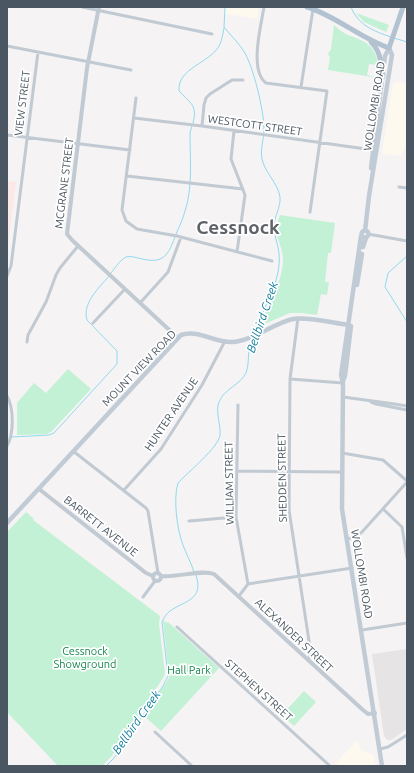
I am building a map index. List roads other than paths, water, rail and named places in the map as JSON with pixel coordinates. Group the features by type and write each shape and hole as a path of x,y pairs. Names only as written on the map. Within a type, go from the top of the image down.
{"main road":[{"path":"307,7 372,42 379,53 383,76"},
{"path":"362,36 389,48 404,8"},
{"name":"WOLLOMBI ROAD","path":"382,766 342,503 342,397 365,235 373,150 386,54 389,48"},
{"name":"WOLLOMBI ROAD","path":"369,196 392,55 389,48"},
{"path":"375,160 373,150 378,143"},
{"name":"WOLLOMBI ROAD","path":"343,383 341,376 348,325 365,235"},
{"path":"350,340 350,328 348,325 351,322 354,309"},
{"name":"MOUNT VIEW ROAD","path":"7,523 10,517 39,489 178,338 184,334 193,333 224,341 235,342 283,322 298,318 348,325"}],"street":[{"path":"82,7 99,9 212,34"},
{"path":"264,7 257,57 260,77 266,83 327,91 310,212"},
{"name":"MCGRANE STREET","path":"99,9 88,62 67,232 68,237 178,338"},
{"path":"301,87 313,9"},
{"path":"7,46 131,70"},
{"name":"VIEW STREET","path":"7,276 11,266 26,137 38,52"},
{"path":"202,126 206,98 232,80 242,80"},
{"path":"136,98 122,210 126,221 137,229 181,237 272,261"},
{"name":"WESTCOTT STREET","path":"134,118 373,150"},
{"path":"234,131 232,159 245,195 237,252"},
{"path":"7,135 130,150"},
{"path":"127,176 186,184 243,189"},
{"path":"399,187 407,188"},
{"path":"365,235 407,242"},
{"path":"140,302 168,272 181,237"},
{"path":"27,342 28,335 46,302 56,274 78,246"},
{"path":"93,323 125,289"},
{"name":"SHEDDEN STREET","path":"298,318 290,379 289,510 311,654 308,660"},
{"name":"HUNTER AVENUE","path":"124,490 161,449 202,385 224,341"},
{"path":"290,379 343,383"},
{"path":"7,396 12,407 12,434 7,446"},
{"path":"342,397 407,410"},
{"path":"371,402 376,400 407,406"},
{"name":"WILLIAM STREET","path":"238,405 236,517 248,584"},
{"path":"7,407 12,407"},
{"path":"74,451 148,511 160,580 154,578"},
{"path":"342,452 384,460 407,482 360,534 347,539"},
{"path":"237,471 342,472"},
{"name":"BARRETT AVENUE","path":"39,489 154,578"},
{"path":"383,509 402,527 407,558"},
{"path":"189,521 236,517"},
{"path":"239,596 248,584 352,568"},
{"name":"ALEXANDER STREET","path":"160,575 189,575 207,572 214,574 363,710 368,714 375,713"},
{"path":"144,597 156,574 160,575"},
{"path":"362,630 407,623"},
{"name":"STEPHEN STREET","path":"177,627 330,766"},
{"path":"155,732 192,766"},
{"path":"380,749 388,747 407,735"}],"waterway":[{"name":"Bellbird Creek","path":"225,7 224,27 243,50 254,76 264,121 261,152 262,159 277,187 280,197 274,226 279,253 278,274 254,333"},
{"path":"351,7 362,23 391,37"},
{"path":"193,123 194,108 179,91 180,83 188,71 215,52 221,42 224,28"},
{"path":"394,38 407,42"},
{"path":"176,234 188,202 190,133 192,126"},
{"path":"111,273 126,257 146,260 158,260 162,258 166,255 175,237"},
{"path":"407,256 388,273 385,287 407,322"},
{"path":"12,437 49,435 54,433 117,364 117,351 87,320 86,314 92,296 109,276"},
{"name":"Bellbird Creek","path":"194,572 184,548 177,523 176,497 178,483 209,453 218,440 220,435 218,410 219,402 224,394 240,381 246,373 251,340"},
{"name":"Bellbird Creek","path":"106,766 114,758 163,686 168,676 162,622 170,611 196,594 198,590 196,575"}],"district":[{"name":"Cessnock","path":"238,227"}],"park label":[{"name":"Cessnock Showground","path":"85,657"},
{"name":"Hall Park","path":"189,670"}]}
